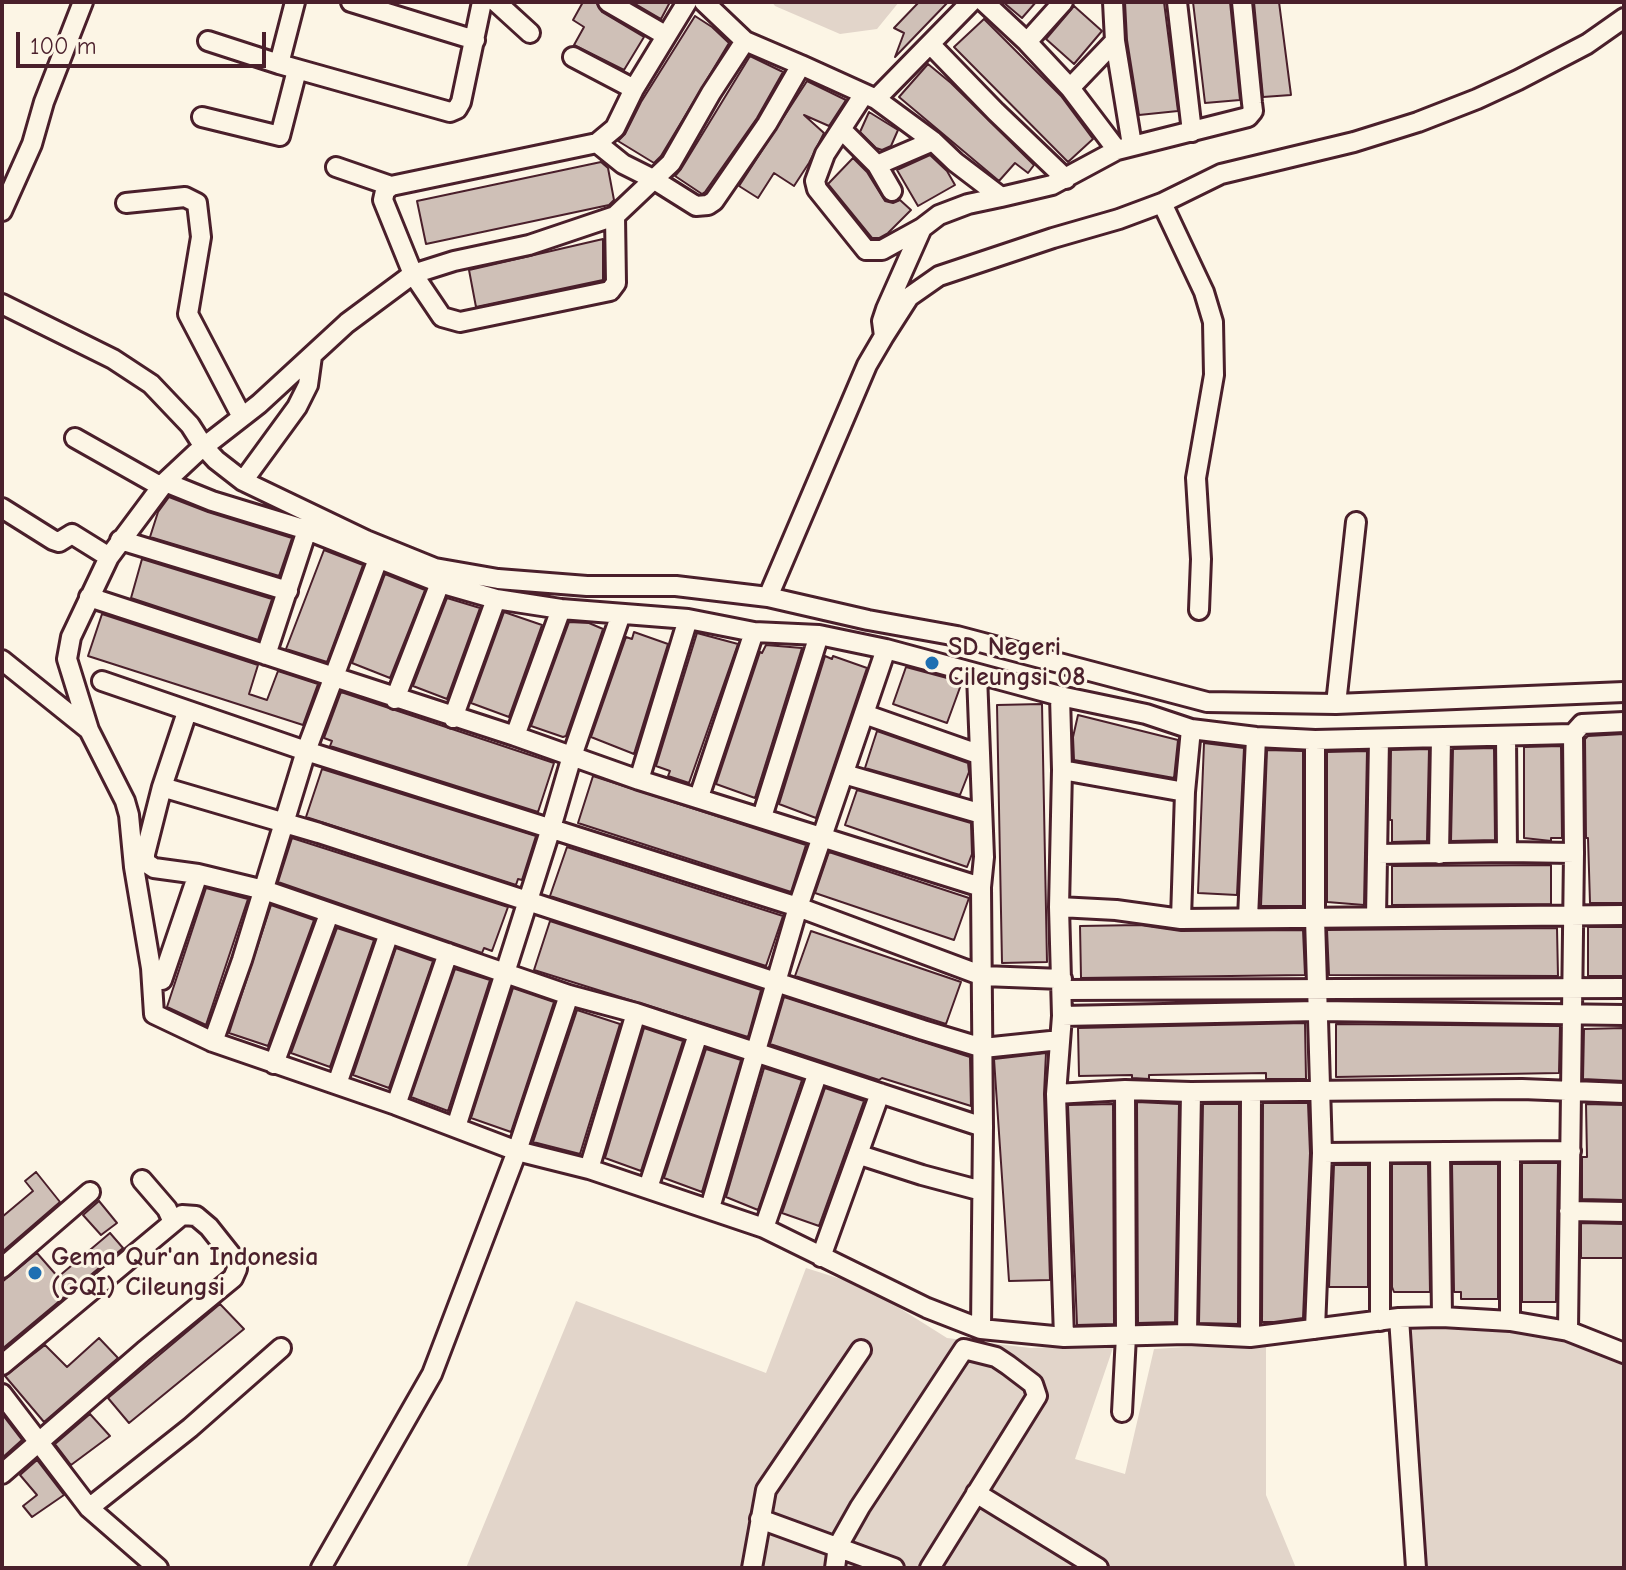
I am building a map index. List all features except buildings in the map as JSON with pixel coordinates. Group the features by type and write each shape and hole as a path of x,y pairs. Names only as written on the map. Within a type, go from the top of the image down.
{"street":[{"path":"2,211 32,144 44,102 83,2"},
{"path":"279,64 295,2"},
{"path":"351,2 475,40"},
{"path":"208,41 297,70 450,112 457,109 461,102 482,2"},
{"path":"496,2 530,33"},
{"path":"608,2 665,35"},
{"path":"615,216 616,283 610,291 460,322 442,317 413,274 383,200 385,191 391,186 597,143 615,128 634,89 687,2"},
{"path":"704,2 745,41 870,96 933,141 1001,197"},
{"path":"971,2 931,45 870,96 825,154 815,181 817,189 862,247 871,251 882,250 939,215 968,204 1066,179 1125,148 1242,119 1253,111 1242,2"},
{"path":"984,2 1027,42 1125,148"},
{"path":"1027,42 1063,2"},
{"path":"1113,2 1125,148"},
{"path":"1177,2 1192,132"},
{"path":"768,597 867,365 909,297 939,276 1119,219 1162,203 1221,174 1354,142 1418,122 1477,99 1587,44 1624,18"},
{"path":"745,41 671,163 615,216 529,245 454,261 413,274 347,323 162,484 109,557 71,637 67,659 89,730 129,815 139,865 154,1014 213,1042 396,1105 517,1151 589,1169 764,1228 972,1327 1064,1337 1187,1334 1250,1337 1399,1318 1442,1317 1510,1321 1568,1331 1624,1353"},
{"path":"1070,88 1115,41"},
{"path":"931,45 1066,179"},
{"path":"573,57 634,89"},
{"path":"597,143 623,164 696,206 708,205 714,201 767,124 801,65"},
{"path":"202,117 280,136 297,70"},
{"path":"842,130 877,165 892,191"},
{"path":"877,165 933,141"},
{"path":"336,167 391,186"},
{"path":"126,203 185,197 197,203 201,237 188,314 242,417"},
{"path":"1162,203 1204,292 1213,322 1214,375 1196,478 1201,559 1199,610"},
{"path":"884,336 882,321 886,309 922,228"},
{"path":"2,304 113,359 151,384 190,425 204,447 243,481 366,540 435,568 472,576 587,586 676,586 768,597 957,636 1207,702 1336,704 1624,692"},
{"path":"243,481 297,407 310,377 312,356"},
{"path":"75,438 162,484 307,530 440,583 496,599 561,609 688,619 754,632 819,635 886,649 1060,696 1146,714 1191,729 1315,740 1573,734"},
{"path":"2,508 53,540 59,542 72,534 109,557"},
{"path":"1336,704 1356,522"},
{"path":"266,655 307,530"},
{"path":"120,540 288,591"},
{"path":"213,1042 306,751 378,559"},
{"path":"395,699 440,583"},
{"path":"89,597 515,736 639,780 981,887"},
{"path":"453,718 496,599"},
{"path":"515,736 561,609"},
{"path":"456,1127 572,756 621,614"},
{"path":"639,780 688,619"},
{"path":"699,797 754,632"},
{"path":"762,817 819,635"},
{"path":"710,1208 798,907 886,649"},
{"path":"2,660 89,730"},
{"path":"835,1568 838,1546 860,1507 964,1349 972,1327 982,1191 983,1127 981,887 984,857 977,675"},
{"path":"102,681 306,751 798,907 983,976 1062,985 1624,988"},
{"path":"1060,696 1062,1016 1056,1094 1064,1337"},
{"path":"139,865 145,854 162,787 187,712"},
{"path":"864,714 978,754"},
{"path":"1568,1331 1573,734 1582,724 1624,722"},
{"path":"1181,919 1185,792 1191,729"},
{"path":"1506,736 1507,852"},
{"path":"1248,918 1256,737"},
{"path":"1439,854 1441,738"},
{"path":"1376,917 1379,739"},
{"path":"1315,740 1315,918 1322,1153 1315,1329"},
{"path":"1062,770 1185,792"},
{"path":"844,774 982,814"},
{"path":"162,787 285,823 983,1048 1060,1040"},
{"path":"1378,854 1574,853"},
{"path":"139,865 198,874 264,890 569,995 636,1013 817,1075 983,1127"},
{"path":"162,980 198,874"},
{"path":"1059,907 1116,910 1181,919 1624,915"},
{"path":"274,1064 329,914"},
{"path":"337,1084 389,933"},
{"path":"396,1105 448,953"},
{"path":"321,1568 432,1374 517,1151 569,995"},
{"path":"1062,1016 1318,1011 1624,1015"},
{"path":"589,1169 636,1013"},
{"path":"648,1188 698,1034"},
{"path":"764,1228 817,1075"},
{"path":"1056,1094 1125,1090 1522,1089 1624,1093"},
{"path":"1122,1412 1126,1336 1125,1090"},
{"path":"1187,1334 1191,1092"},
{"path":"1250,1337 1251,1092"},
{"path":"821,1257 880,1093"},
{"path":"1322,1153 1571,1151"},
{"path":"1510,1153 1510,1321"},
{"path":"1380,1154 1380,1321"},
{"path":"1440,1154 1442,1317"},
{"path":"860,1155 982,1191"},
{"path":"142,1180 167,1209 173,1222"},
{"path":"2,1268 90,1192"},
{"path":"1569,1211 1624,1212"},
{"path":"2,1365 182,1215 196,1216 233,1256 237,1272 2,1474"},
{"path":"1399,1318 1416,1568"},
{"path":"89,1508 190,1428 281,1348"},
{"path":"930,1568 1035,1402 1037,1391 1033,1384 996,1357 964,1349"},
{"path":"752,1568 766,1490 861,1350"},
{"path":"2,1394 89,1508 158,1568"},
{"path":"976,1493 1098,1568"},
{"path":"760,1519 894,1568"}],"shaded area":[{"path":"772,2 899,2 877,29 840,34"},
{"path":"806,1268 866,1287 947,1338 1031,1348 1114,1345 1075,1459 1125,1474 1154,1349 1266,1342 1266,1495 1296,1568 466,1568 576,1301 766,1373"},
{"path":"1542,1321 1624,1349 1624,1568 1424,1568 1402,1323"}],"place":[{"name":"SD Negeri Cileungsi 08","path":"932,663"},
{"name":"Gema Qur'an Indonesia (GQI) Cileungsi","path":"35,1273"}]}
